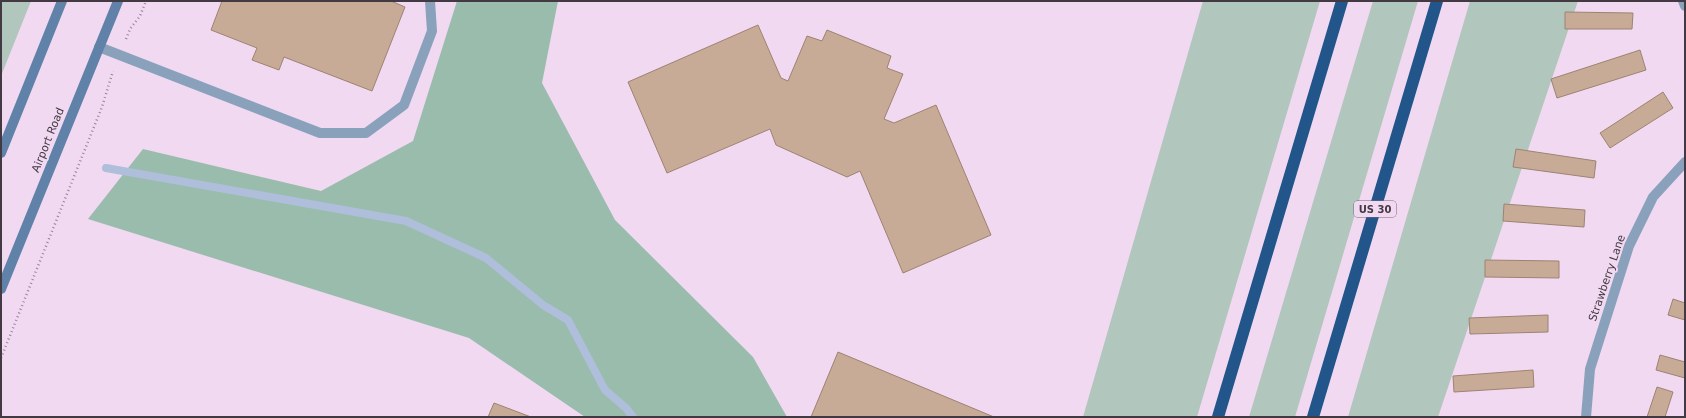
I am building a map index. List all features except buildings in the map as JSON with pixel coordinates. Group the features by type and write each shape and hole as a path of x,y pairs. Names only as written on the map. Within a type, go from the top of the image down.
{"highway":[{"path":"1218,417 1342,1"},
{"name":"US 30","path":"1313,417 1437,1"}],"main road":[{"path":"1,152 62,1"},
{"name":"Airport Road","path":"1,289 118,1"}],"street":[{"path":"99,47 320,133 366,133 404,105 432,31 430,1"},
{"path":"1683,1 1685,6"},
{"name":"Strawberry Lane","path":"1586,417 1590,369 1628,246 1653,197 1685,162"}],"path":[{"path":"130,29 140,16 146,1"},
{"path":"1,358 102,107 112,74"}],"green space":[{"path":"1,1 31,1 1,76"},
{"path":"457,1 558,1 542,83 615,220 753,357 787,417 585,417 469,338 88,219 143,149 321,191 413,141"},
{"path":"1203,1 1320,1 1197,417 1083,417"},
{"path":"1373,1 1418,1 1295,417 1249,417"},
{"path":"1470,1 1578,1 1438,417 1348,417"}],"waterway":[{"path":"106,168 406,221 486,258 543,305 568,320 605,390 626,408 633,417"}]}
